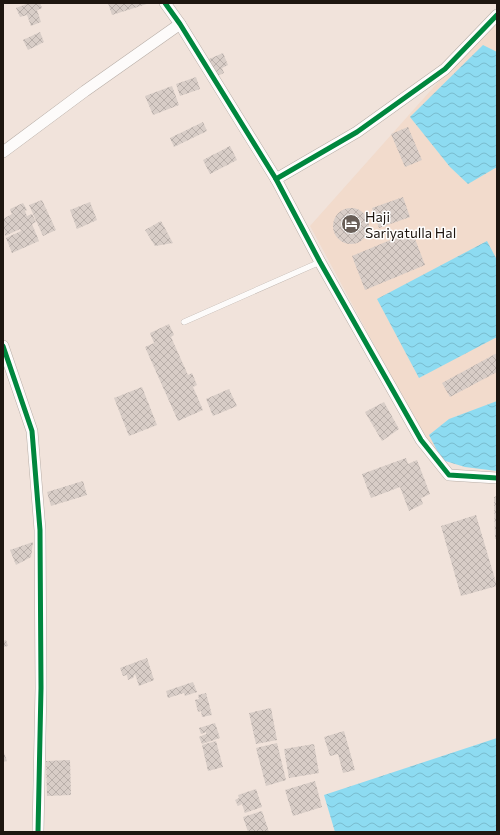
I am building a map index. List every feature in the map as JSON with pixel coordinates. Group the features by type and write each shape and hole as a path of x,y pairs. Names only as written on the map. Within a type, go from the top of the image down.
{"street":[{"path":"165,3 180,24 276,179 320,262 421,440 449,475 497,478"},
{"path":"276,179 357,132 445,69 497,15"},
{"path":"3,152 84,91 180,24"},
{"path":"3,346 32,430 40,530 41,688 38,832"}],"lane":[{"path":"184,322 320,262"}],"shaded area":[{"path":"497,16 497,463 434,456 310,226"}],"water":[{"path":"483,45 497,52 497,167 468,184 450,167 410,117"},
{"path":"487,241 497,260 497,337 419,378 377,299"},
{"path":"497,401 497,471 465,467 442,460 429,435 449,419"},
{"path":"497,738 497,832 335,832 324,795"}],"building":[{"path":"29,3 40,3 42,8 37,10 41,22 31,26 27,15 20,17 16,8"},
{"path":"108,3 150,3 112,15"},
{"path":"40,32 44,42 28,50 23,40"},
{"path":"223,53 228,65 222,68 224,73 215,77 207,60"},
{"path":"196,77 200,89 180,96 176,84"},
{"path":"172,86 179,105 153,115 145,96"},
{"path":"203,122 207,131 174,147 170,138"},
{"path":"408,127 422,160 405,167 391,134"},
{"path":"230,146 237,160 210,174 203,160"},
{"path":"403,197 410,217 379,228 372,208"},
{"path":"42,200 56,230 43,236 29,205"},
{"path":"90,202 97,220 77,229 70,210"},
{"path":"23,203 27,210 25,211 27,216 32,214 36,222 32,224 39,241 12,253 6,238 21,231 20,229 5,236 3,219 12,214 10,209"},
{"name":"Haji Sariyatulla Hal","path":"351,208 361,211 366,216 369,226 366,236 361,241 351,244 341,241 336,236 333,226 336,216 341,211"},
{"path":"161,221 173,243 155,246 145,230"},
{"path":"412,231 425,265 365,290 352,256"},
{"path":"169,324 174,335 171,337 188,375 192,373 197,385 193,387 203,410 178,421 145,347 154,343 150,333"},
{"path":"497,353 497,372 450,397 442,383"},
{"path":"142,387 157,425 129,436 114,398"},
{"path":"229,389 237,406 213,416 206,399"},
{"path":"384,402 399,429 382,441 365,412"},
{"path":"406,458 408,464 417,460 430,494 421,498 423,504 409,511 400,487 371,498 362,474"},
{"path":"83,481 87,495 51,506 47,492"},
{"path":"497,496 497,539 495,539 494,497"},
{"path":"476,515 497,586 461,596 441,526"},
{"path":"33,542 31,557 16,565 10,550"},
{"path":"6,640 8,646 3,647 3,641"},
{"path":"147,658 154,680 139,686 135,674 133,678 128,680 127,675 123,676 120,668"},
{"path":"193,682 197,692 185,696 184,693 168,698 166,691"},
{"path":"206,693 212,715 202,717 201,711 198,712 195,700 199,699 198,695"},
{"path":"271,708 277,740 256,744 249,713"},
{"path":"215,723 220,738 202,744 199,737 206,734 206,732 201,734 199,728"},
{"path":"344,731 355,770 343,773 338,754 330,756 324,737"},
{"path":"216,741 223,767 208,771 202,745"},
{"path":"277,743 286,780 266,786 256,748"},
{"path":"314,744 319,773 289,778 284,749"},
{"path":"3,750 7,761 3,762"},
{"path":"70,760 71,795 47,796 46,761"},
{"path":"315,781 322,807 293,816 285,790"},
{"path":"256,789 262,807 245,813 242,804 238,806 235,800 239,798 238,795"},
{"path":"262,811 269,832 248,832 243,817"}],"cycle path":[{"path":"165,3 180,24 276,179 357,132 445,69 497,15"},
{"path":"276,179 320,262 421,440 449,475 497,478"},
{"path":"3,346 32,431 40,530 41,688 38,832"}],"place":[{"name":"Haji Sariyatulla Hal","path":"351,224"}]}
